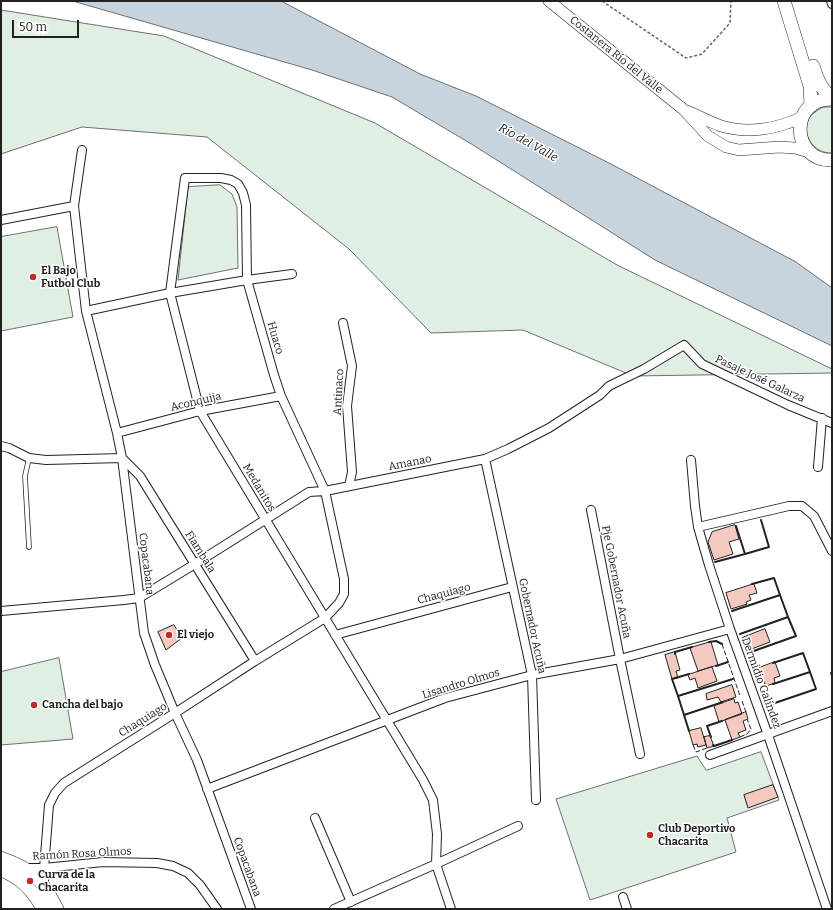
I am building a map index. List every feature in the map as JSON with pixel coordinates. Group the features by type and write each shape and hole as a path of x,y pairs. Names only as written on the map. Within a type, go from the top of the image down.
{"main road":[{"name":"Costanera Río del Valle","path":"549,1 683,109 708,136 726,147 738,150 779,147 795,148 809,152"},
{"path":"784,1 810,86 811,106"},
{"path":"793,1 816,78 822,88 832,98"},
{"path":"832,98 820,100 806,110 802,117 799,131 804,146 809,152 815,156 827,159 832,169"},
{"name":"Costanera Río del Valle","path":"683,109 721,126 738,130 751,130 778,126 802,117"},
{"path":"1,858 17,864 33,874 44,886 57,909"},
{"path":"1,870 25,885 32,892 43,909"}],"street":[{"name":"Copacabana","path":"82,150 74,206 86,311 122,458 144,633 155,665 175,713 197,760 206,789 251,909"},
{"name":"Medanitos","path":"238,184 231,180 221,178 185,178 170,293 200,411 423,780 433,800 437,834 436,864"},
{"name":"Huaco","path":"238,184 243,193 246,205 247,280 281,396 325,491"},
{"path":"1,220 74,206"},
{"path":"86,311 170,293 292,274"},
{"name":"Antinaco","path":"343,323 352,366 347,406 352,472 349,486"},
{"name":"Amanao","path":"139,598 196,564 309,492 325,491 485,459 549,428 600,394 609,386 644,369 684,345"},
{"name":"Pasaje José Galarza","path":"684,345 702,364 788,405 832,422"},
{"name":"Aconquija","path":"117,433 200,411 281,396"},
{"path":"818,467 822,418"},
{"path":"1,446 9,448 29,458 52,460 122,458"},
{"name":"Fiambala","path":"122,458 140,476 255,661"},
{"name":"Gobernador Acuña","path":"485,459 532,675 536,800"},
{"name":"Dermidio Galíndez","path":"691,460 698,526 709,565 827,909"},
{"path":"325,491 344,579 344,594 339,603 325,618"},
{"path":"698,526 789,506 802,506 814,516 832,551"},
{"name":"Pje Gobernador Acuña","path":"591,510 640,754"},
{"name":"Chaquiago","path":"336,635 512,587"},
{"path":"1,611 139,598"},
{"name":"Chaquiago","path":"44,886 49,805 55,793 64,783 325,618"},
{"name":"Lisandro Olmos","path":"206,789 445,698 532,675 620,659 730,629"},
{"path":"710,755 832,711"},
{"path":"315,818 351,902"},
{"path":"334,909 518,826"},
{"name":"Ramón Rosa Olmos","path":"24,868 44,868 103,862 157,863 173,866 188,873 200,885 217,909"},
{"path":"436,864 451,909"},
{"path":"623,898 627,909"}],"lane":[{"path":"29,458 25,476 29,547"}],"path":[{"path":"602,1 686,58 702,54 730,23 731,1"}],"green space":[{"path":"1,10 164,36 375,123 617,265 832,369 832,373 633,376 523,330 431,333 349,249 207,137 82,127 1,154"},
{"path":"823,107 832,107 832,153 819,150 810,141 808,136 807,123 810,117"},
{"path":"220,185 232,194 237,207 238,268 178,280 188,187"},
{"name":"El Bajo Futbol Club","path":"57,227 73,317 1,331 1,237"},
{"name":"Cancha del bajo","path":"59,658 73,739 1,745 1,672"},
{"name":"Club Deportivo Chacarita","path":"761,752 779,800 727,818 736,852 590,900 556,799 697,756 706,770"}],"water":[{"name":"Río del Valle","path":"73,1 281,1 420,74 476,96 609,163 796,262 832,288 832,346 655,260 473,145 392,97 312,70"}],"building":[{"path":"735,525 739,539 729,542 733,554 714,560 708,542 712,532"},
{"path":"754,584 757,593 749,595 751,600 746,602 747,604 731,609 726,593"},
{"name":"El viejo","path":"174,625 182,638 166,650 158,632"},
{"path":"765,629 770,642 746,651 742,638"},
{"path":"711,642 718,665 698,671 690,648"},
{"path":"675,652 680,670 676,671 678,678 672,679 665,655"},
{"path":"775,662 780,676 774,678 775,683 766,686 763,680 760,681 756,669"},
{"path":"712,667 717,681 698,688 695,678 690,680 688,675"},
{"path":"732,685 736,697 721,702 718,697 707,700 706,694"},
{"path":"734,699 735,703 738,702 742,714 719,722 714,706"},
{"path":"746,712 748,719 743,721 746,730 738,733 740,737 732,740 725,720"},
{"path":"701,728 706,745 698,747 697,744 693,745 689,731"},
{"path":"710,736 714,746 707,748 704,737"},
{"path":"773,785 778,797 748,808 744,795"}],"fence":[{"path":"722,644 740,696"},
{"path":"742,701 746,712"},
{"path":"740,737 747,734 751,729 747,719"},
{"path":"693,745 696,752 707,748"}],"wall":[{"path":"736,526 745,554 769,547 761,520"},
{"path":"715,562 745,554"},
{"path":"752,584 774,578 780,595"},
{"path":"732,611 780,595 788,617"},
{"path":"740,634 788,617 796,636 748,653"},
{"path":"709,642 716,641 722,644"},
{"path":"675,654 675,652 692,647"},
{"path":"773,663 803,653 810,672"},
{"path":"716,666 728,662"},
{"path":"766,706 816,689 810,672 773,684"},
{"path":"832,672 832,676"},
{"path":"678,696 672,679 689,674"},
{"path":"684,715 678,696 733,679"},
{"path":"760,688 767,686"},
{"path":"689,731 684,715 723,702"},
{"path":"711,737 707,726 722,721"},
{"path":"713,745 714,746 732,740"}],"place":[{"name":"El Bajo Futbol Club","path":"33,277"},
{"name":"El viejo","path":"169,635"},
{"name":"Cancha del bajo","path":"34,705"},
{"name":"Club Deportivo Chacarita","path":"650,835"},
{"name":"Curva de la Chacarita","path":"30,881"}]}
